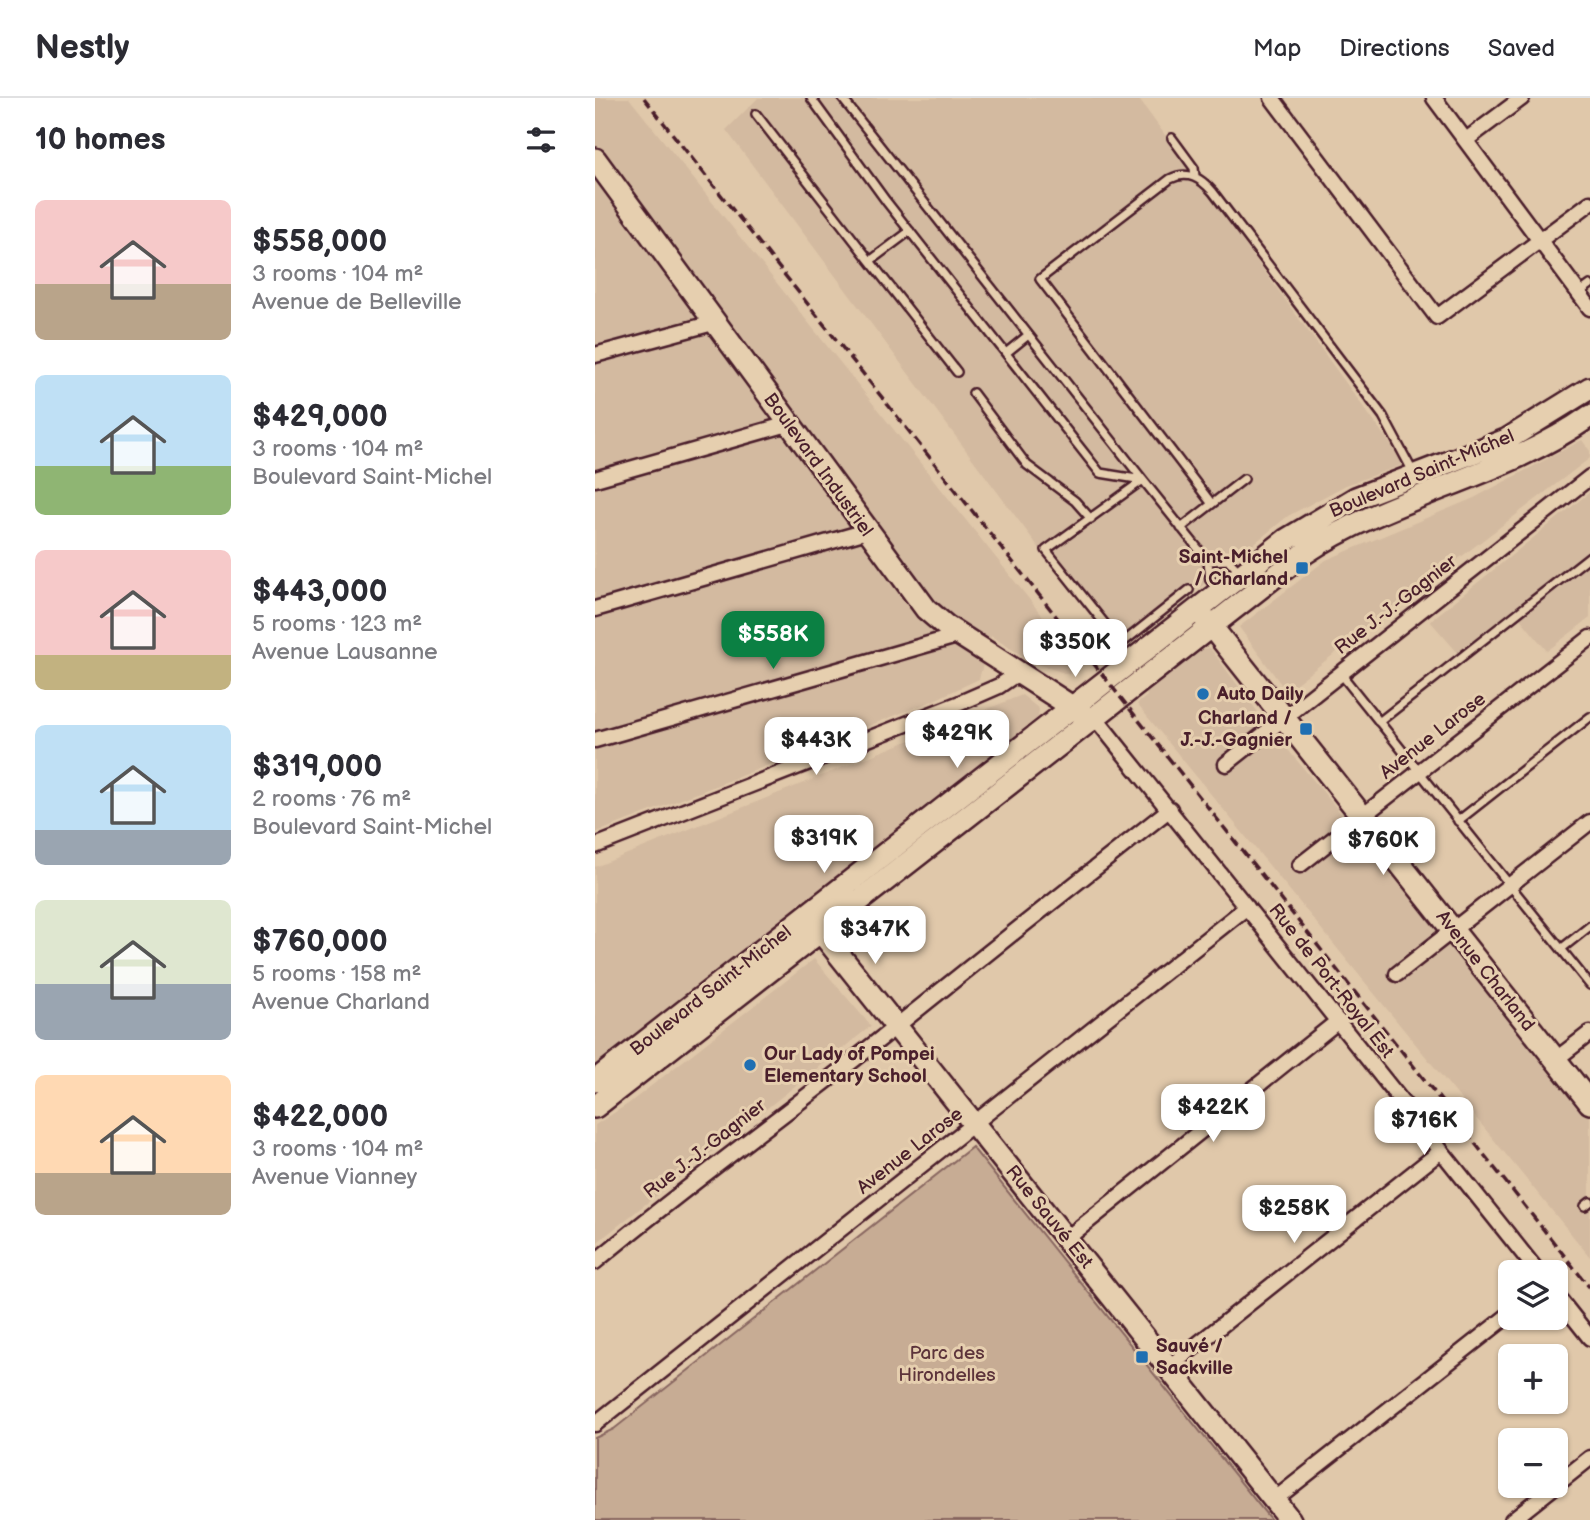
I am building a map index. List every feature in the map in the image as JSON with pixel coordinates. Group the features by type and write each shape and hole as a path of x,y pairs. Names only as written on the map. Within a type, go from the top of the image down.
{"main road":[{"name":"Boulevard Industriel","path":"595,159 713,323 926,609 960,635 1082,713"},
{"name":"Boulevard Saint-Michel","path":"595,1107 821,933 1082,713 1219,591 1294,534 1333,510 1506,440 1590,388"},
{"name":"Boulevard Saint-Michel","path":"595,1081 807,915 1082,713 1146,638 1296,559 1347,527 1395,505 1501,466 1589,419"},
{"name":"Avenue Charland","path":"1199,608 1590,1103"},
{"name":"Rue Sauvé Est","path":"807,915 1290,1520"}],"street":[{"path":"1272,98 1437,317 1590,203"},
{"path":"1434,98 1539,241 1584,289 1590,308"},
{"path":"1466,140 1522,98"},
{"path":"595,355 713,323"},
{"path":"595,479 788,424"},
{"name":"Rue J.-J.-Gagnier","path":"1226,764 1590,477"},
{"path":"595,608 867,531"},
{"path":"595,740 960,635"},
{"name":"Avenue Larose","path":"1300,865 1590,638"},
{"path":"595,846 960,703 999,686 1018,673"},
{"name":"Rue de Port-Royal Est","path":"1082,713 1101,725 1170,809 1528,1260"},
{"name":"Rue J.-J.-Gagnier","path":"595,1262 695,1179 897,1026 998,942 1170,809"},
{"path":"1397,974 1590,822"},
{"name":"Avenue Larose","path":"595,1424 975,1125 1247,906"},
{"path":"1066,1239 1338,1021"},
{"path":"1555,1060 1590,1033"},
{"path":"1169,1367 1441,1151"},
{"path":"1568,1310 1590,1338"},
{"path":"1274,1500 1498,1323"},
{"path":"1568,1475 1590,1458"},
{"path":"1512,1520 1539,1498"}],"lane":[{"path":"811,98 910,231 1100,473 1143,480"},
{"path":"842,98 1207,561 1210,580 1219,591"},
{"path":"756,114 957,372"},
{"path":"1172,138 1194,168 1195,176"},
{"path":"1212,504 1040,279 1170,179 1182,174 1195,176 1213,192 1383,416 1414,475"},
{"path":"870,261 910,231"},
{"path":"1006,353 1027,336"},
{"path":"973,393 1027,465 1075,501 1091,519"},
{"path":"1181,528 1244,479"},
{"path":"1143,480 1046,550 1121,644 1146,638"},
{"path":"1379,722 1590,556"},
{"path":"1207,561 1228,560 1241,573"},
{"path":"1341,673 1590,985"},
{"path":"1458,821 1590,717"},
{"path":"1561,949 1590,926"}],"shaded area":[{"path":"595,98 629,98 1068,648 1070,675 1034,663 991,636 979,679 932,701 595,833"},
{"path":"758,98 1138,98 1405,464 1346,485 1288,516 1123,650 1115,649 726,130"},
{"path":"1582,440 1590,451 1590,458 1286,691 1239,627 1326,560 1474,498"},
{"path":"1590,492 1590,618 1547,651 1519,617 1465,661 1430,621"},
{"path":"1210,648 1269,727 1590,1112 1590,1257 1137,704 1147,696 1146,693 1202,649"},
{"path":"1022,695 1039,709 1038,717 595,1065 595,867"},
{"name":"Our Lady of Pompei Elementary School","path":"814,959 871,1026 595,1244 595,1125 628,1104"}],"green space":[{"name":"Parc des Hirondelles","path":"972,1147 1271,1520 595,1520 595,1438 614,1429"}],"railway":[{"path":"644,98 1590,1288"}],"place":[{"name":"Saint-Michel / Charland","path":"1302,568"},
{"name":"Auto Daily","path":"1203,694"},
{"name":"Charland / J.-J.-Gagnier","path":"1306,729"},
{"name":"Our Lady of Pompei Elementary School","path":"750,1065"},
{"name":"Sauvé / Sackville","path":"1142,1357"}]}
